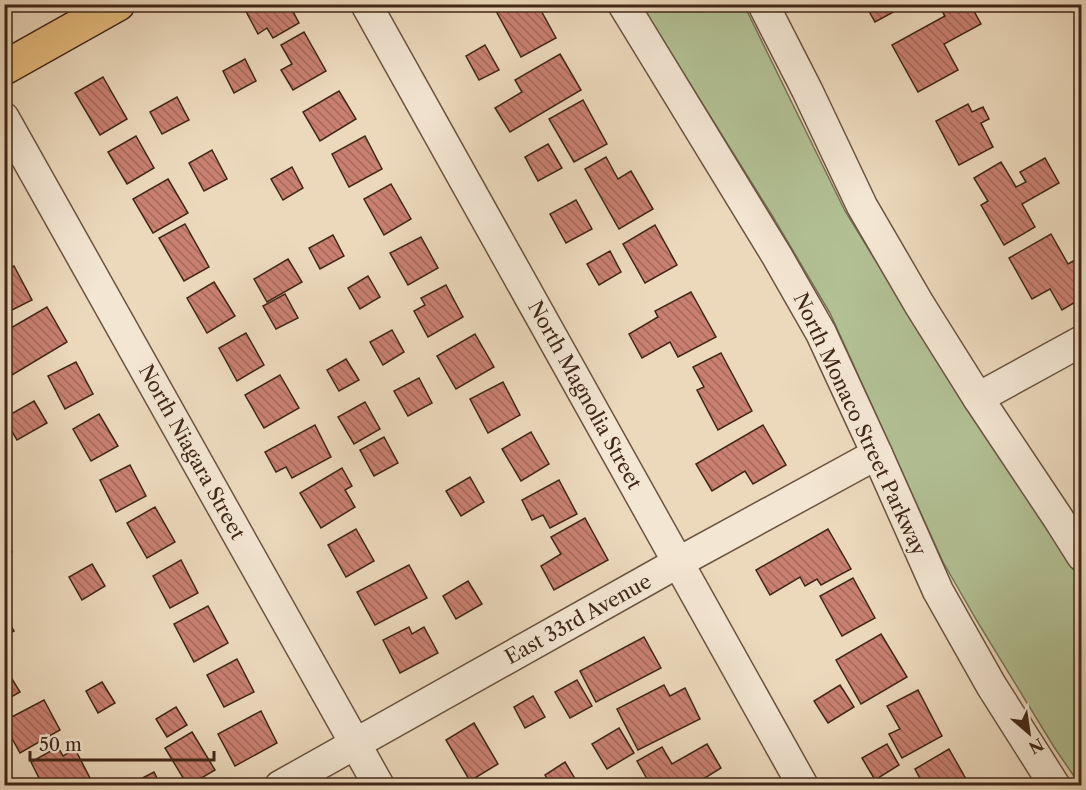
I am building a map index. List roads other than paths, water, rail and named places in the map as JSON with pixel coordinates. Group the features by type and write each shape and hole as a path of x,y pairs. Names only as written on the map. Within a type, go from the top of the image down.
{"main road":[{"path":"4,68 118,4"}],"street":[{"name":"North Magnolia Street","path":"366,4 803,786"},
{"name":"North Monaco Street Parkway","path":"622,4 777,256 821,333 878,454 938,591 991,685 1055,786"},
{"path":"763,4 862,206 919,304 978,398 1082,556"},
{"name":"North Niagara Street","path":"4,118 380,786"},
{"path":"978,398 1082,341"},
{"name":"East 33rd Avenue","path":"280,786 679,562 878,454"}]}
